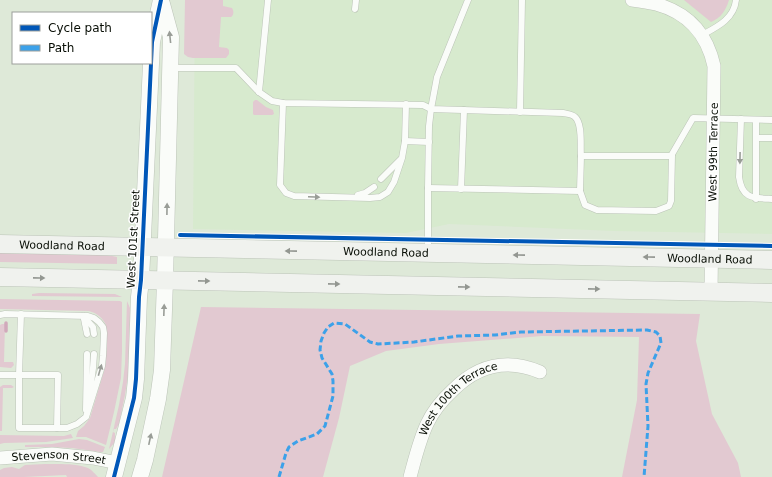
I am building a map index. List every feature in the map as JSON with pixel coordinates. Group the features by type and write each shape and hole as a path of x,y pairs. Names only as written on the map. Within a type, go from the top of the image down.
{"main road":[{"name":"Woodland Road","path":"0,244 772,260"},
{"path":"0,278 165,280 772,293"}],"street":[{"name":"West 101st Street","path":"140,477 158,399 162,370 171,37 161,0 152,42"},
{"name":"West 99th Terrace","path":"632,0 666,7 688,19 702,35 712,55 714,66 711,292"},
{"name":"West 101st Street","path":"116,470 134,398 136,379 151,64"},
{"name":"West 100th Terrace","path":"410,477 420,443 437,406 461,382 476,372 491,366 505,364 518,365 540,372"},
{"name":"Stevenson Street","path":"0,458 52,454 93,458 116,470"}],"lane":[{"path":"259,92 268,0"},
{"path":"355,10 356,0"},
{"path":"428,253 429,126 431,109 437,77 468,0"},
{"path":"520,112 522,0"},
{"path":"702,35 725,22 732,12 736,0"},
{"path":"170,68 236,68 259,92 272,101 283,103 406,104 423,105 431,109 572,114 580,123 580,192 585,205 597,210 656,211 669,206 671,201 672,155 693,118 772,120"},
{"path":"283,103 280,185 286,193 294,196 350,198 380,197 388,192 394,182 402,158 405,141 406,104"},
{"path":"461,189 464,110"},
{"path":"741,119 740,185 743,191 749,196 756,199 772,199"},
{"path":"756,120 756,199"},
{"path":"757,138 772,138"},
{"path":"405,141 429,142"},
{"path":"581,156 672,155"},
{"path":"381,179 402,158"},
{"path":"350,198 365,193 374,187"},
{"path":"428,188 580,192"},
{"path":"0,314 21,314 88,316 94,318 103,327 102,366 86,417 77,424 67,428 19,428 21,314"},
{"path":"83,316 93,327 90,334"},
{"path":"86,354 86,417"},
{"path":"86,417 94,354"},
{"path":"0,375 58,375 57,428"}],"shaded area":[{"path":"185,0 223,0 223,6 232,8 233,15 231,17 221,17 219,47 227,48 229,50 229,54 226,58 193,58 184,54"},
{"path":"195,0 772,0 772,234 614,231 449,224 406,233 193,229"},
{"path":"684,0 729,0 723,13 711,22"},
{"path":"255,100 273,110 274,114 254,115 253,102"},
{"path":"0,252 103,254 117,257 117,264 0,262"},
{"path":"32,294 115,294 122,297 32,296"},
{"path":"0,299 122,302 121,378 106,445 86,437 76,437 78,431 90,418 104,371 106,325 103,320 97,314 89,311 0,309"},
{"path":"127,301 130,308 129,369 119,424 113,432 115,433 115,442 109,449 123,382"},
{"path":"201,307 700,314 696,341 712,414 738,463 741,477 622,477 637,400 639,337 542,336 439,344 386,351 350,366 339,418 323,477 162,477"},
{"path":"5,324 4,362 13,362 14,365 11,368 0,367 0,325"},
{"path":"3,385 11,385 14,387 3,388 2,431 0,431 0,387"},
{"path":"71,434 73,438 46,442 0,444 0,435 64,436"},
{"path":"79,439 87,440 105,447 103,452 72,448 25,447 25,445 52,444"},
{"path":"45,464 83,466 91,470 98,477 67,477 66,475 0,477 0,470 4,468 12,467 19,469 25,465"}],"waterway":[{"path":"6,323 6,331"}],"marked path":[{"path":"279,477 289,447 298,441 317,434 325,426 333,396 333,381 332,374 322,358 320,350 324,333 328,327 334,323 345,324 370,342 378,344 414,342 458,336 495,335 521,332 647,330 656,332 660,336 661,343 648,373 646,384 648,426 644,477"}],"cycle path":[{"path":"152,42 161,0"},
{"path":"114,477 134,398 136,379 151,64"},
{"path":"180,235 772,246"}]}
